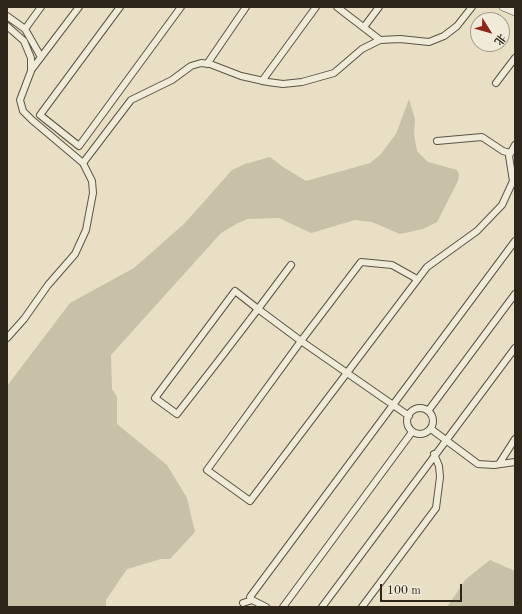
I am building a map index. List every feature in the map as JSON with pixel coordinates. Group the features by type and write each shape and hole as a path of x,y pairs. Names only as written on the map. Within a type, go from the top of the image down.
{"street":[{"path":"25,29 41,7"},
{"path":"7,338 24,319 48,285 69,262 81,242 86,230 93,193 92,181 83,163 32,120 23,110 20,100 32,69 79,7"},
{"path":"120,7 40,115 79,146 181,7"},
{"path":"206,64 246,7"},
{"path":"262,81 316,7"},
{"path":"337,7 380,40"},
{"path":"364,27 379,7"},
{"path":"83,163 131,100 139,94 172,80 191,66 206,64 262,81 283,84 302,82 334,73 362,50 380,40 400,39 429,42 444,36 457,26 472,7"},
{"path":"503,7 515,12"},
{"path":"7,16 25,29 41,57"},
{"path":"7,26 24,41 30,53 32,69"},
{"path":"496,83 515,58"},
{"path":"437,141 482,137 503,151 510,153"},
{"path":"417,279 392,265 361,262 301,341 207,470 250,501 417,279 431,263 478,231 502,205 513,181 510,153 515,146"},
{"path":"252,600 250,597 515,241"},
{"path":"291,265 258,309 177,414 155,398 235,291 258,309 301,341 409,416"},
{"path":"428,411 515,294"},
{"path":"322,607 434,454 515,348"},
{"path":"419,408 428,411 433,420 430,430 422,434 412,432 407,423 409,416 414,410 419,408"},
{"path":"430,430 478,464 515,462"},
{"path":"282,607 412,432"},
{"path":"500,464 515,439"},
{"path":"362,607 436,508 440,477 439,466 434,454"},
{"path":"243,603 252,600 266,607"}],"shaded area":[{"path":"409,99 415,120 414,134 417,151 428,162 457,170 459,174 458,181 437,222 423,229 400,234 372,222 355,220 311,233 279,218 248,219 238,223 221,233 111,355 112,389 117,397 117,424 167,465 187,498 195,532 170,559 161,559 127,569 106,600 106,607 7,607 7,386 70,303 134,268 185,223 232,170 245,164 270,157 306,181 370,163 380,155 396,134"},
{"path":"490,560 515,571 515,607 447,607 466,579"}]}
